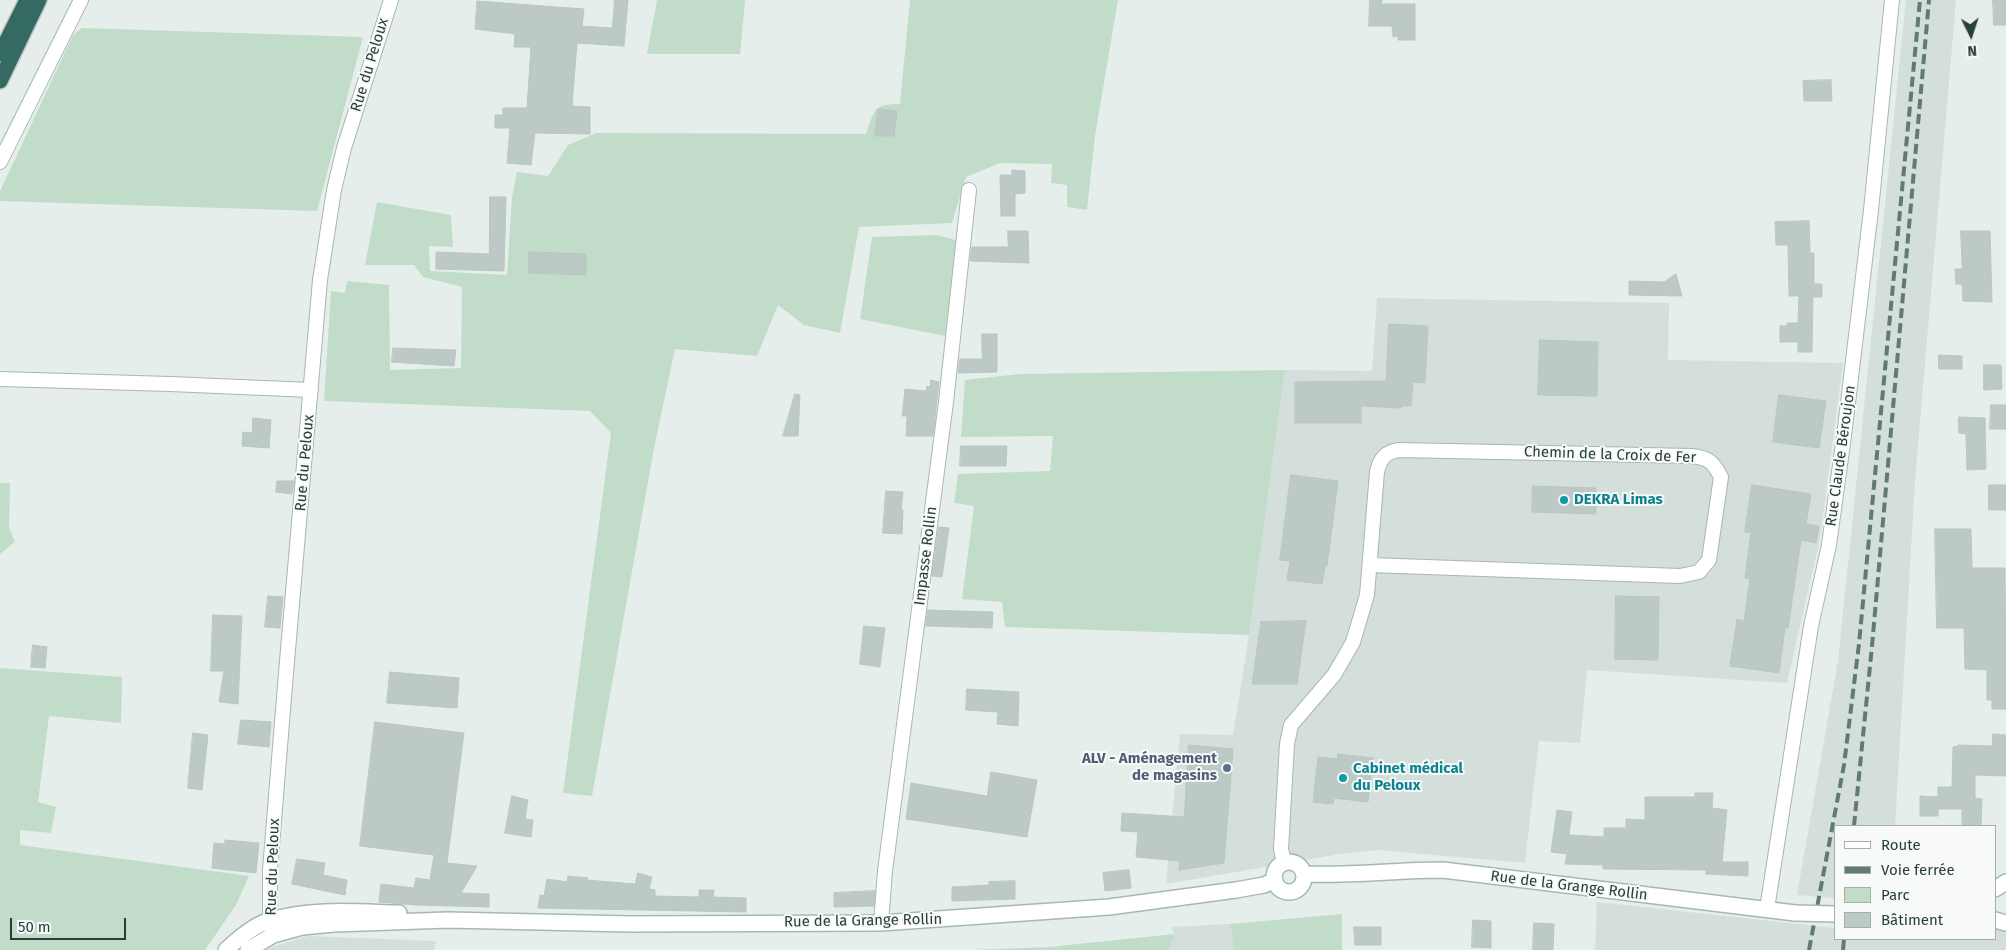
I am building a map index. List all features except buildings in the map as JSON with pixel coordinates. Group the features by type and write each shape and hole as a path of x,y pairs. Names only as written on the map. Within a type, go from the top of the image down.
{"highway":[{"path":"0,54 27,0"},
{"path":"0,81 39,0"}],"main road":[{"path":"1284,863 1298,865 1304,874 1301,886 1292,892 1280,889 1274,880 1277,869 1284,863"},
{"name":"Rue de la Grange Rollin","path":"1304,874 1342,875 1411,870 1443,870 1767,909 1834,914"},
{"name":"Rue de la Grange Rollin","path":"272,928 448,920 630,924 881,923 1110,907 1236,890 1274,880"},
{"path":"226,950 244,934 272,928"},
{"path":"248,950 272,928"}],"street":[{"path":"0,162 81,0"},
{"name":"Rue du Peloux","path":"272,928 270,870 320,280 334,190 344,148 391,0"},
{"name":"Rue Claude Béroujon","path":"1767,909 1811,626 1829,545 1844,436 1872,210 1892,0"},
{"name":"Impasse Rollin","path":"881,923 885,871 946,402 970,190"},
{"path":"0,379 312,390"},
{"name":"Chemin de la Croix de Fer","path":"1284,863 1281,849 1287,744 1291,725 1334,674 1354,642 1367,595 1377,472 1380,461 1389,451 1692,456 1704,457 1715,465 1721,477 1709,560 1699,572 1680,576 1370,565"}],"shaded area":[{"path":"1906,0 1956,0 1915,481 1895,825 1834,825 1834,898 1797,895 1838,661"},
{"path":"1377,298 1669,303 1668,360 1843,363 1820,539 1787,683 1587,670 1580,743 1539,741 1525,863 1378,850 1340,854 1166,884 1180,734 1233,735 1249,635 1285,370 1372,371"},
{"path":"1597,902 1834,928 1834,940 1996,940 1996,923 2006,925 2006,950 1595,950"},
{"path":"1230,924 1234,950 1169,950 1175,934 1171,927"},
{"path":"308,936 436,941 434,950 267,950"}],"green space":[{"path":"657,0 745,0 740,54 647,54"},
{"path":"910,0 1118,0 1095,136 1087,210 1067,207 1067,185 1051,183 1052,164 1000,163 966,177 952,223 859,227 840,333 804,325 778,305 757,356 675,349 654,448 592,796 563,793 611,433 590,411 324,401 331,291 345,293 347,281 389,285 390,370 461,368 462,287 423,277 414,265 365,265 377,202 451,215 453,247 429,246 430,271 507,275 512,197 517,172 548,176 568,145 596,133 866,134 876,110 885,105 900,104"},
{"path":"82,28 363,37 317,211 0,201 0,191 73,35"},
{"path":"937,235 959,241 945,336 860,319 872,237"},
{"path":"1285,370 1249,635 1005,627 1002,602 962,599 974,506 954,503 958,474 1050,471 1053,436 961,437 965,380 1020,374"},
{"path":"0,483 10,483 9,528 15,542 0,554"},
{"path":"0,668 122,677 121,723 49,716 38,802 56,807 51,833 20,830 20,845 249,876 236,905 205,950 0,950"},
{"path":"1342,914 1342,950 1234,950 1230,924"},
{"path":"1175,934 1169,950 972,950 1048,947"}],"railway":[{"path":"1809,950 1844,765 1859,644 1920,0"},
{"path":"1854,825 1872,646 1929,0"},
{"path":"1843,950 1844,940"}],"place":[{"name":"DEKRA Limas","path":"1564,500"},
{"name":"ALV - Aménagement de magasins","path":"1227,768"},
{"name":"Cabinet médical du Peloux","path":"1343,778"}]}
